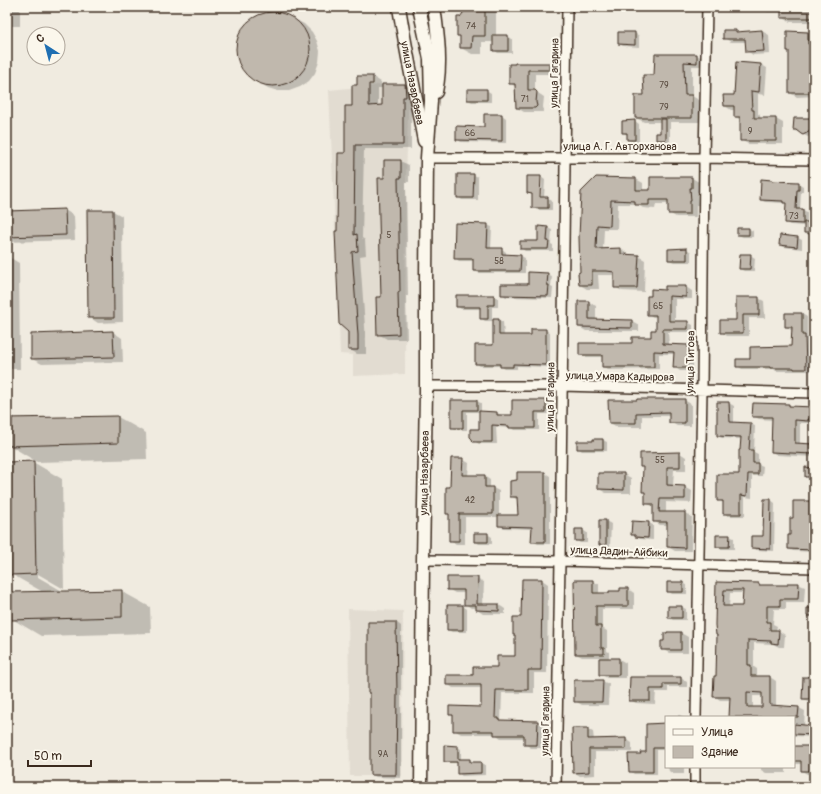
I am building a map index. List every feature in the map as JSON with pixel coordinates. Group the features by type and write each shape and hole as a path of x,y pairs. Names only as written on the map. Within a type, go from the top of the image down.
{"main road":[{"path":"394,7 405,43"},
{"name":"улица Назарбаева","path":"399,7 427,158"},
{"name":"улица Назарбаева","path":"419,7 430,59 431,101 427,158 421,787"},
{"path":"430,120 439,77 438,40 434,7"}],"street":[{"name":"улица Гагарина","path":"556,787 567,7"},
{"name":"улица Титова","path":"696,716 707,7"},
{"name":"улица А. Г. Авторханова","path":"427,158 704,158 814,160"},
{"name":"улица Умара Кадырова","path":"426,386 562,386 814,393"},
{"name":"улица Дадин-Айбики","path":"423,560 560,561 814,568"},
{"path":"695,768 695,787"}],"shaded area":[{"path":"409,82 406,180 405,374 353,376 353,355 340,354 329,90"},
{"path":"348,609 403,611 402,776 350,776"}],"building":[{"path":"781,7 814,7 814,18 781,18"},
{"path":"463,11 485,11 485,36 472,36 471,48 460,48 460,36 457,36 457,17 460,17"},
{"path":"266,12 280,12 294,18 304,28 310,42 310,56 304,70 294,80 280,86 266,86 252,80 242,70 236,56 236,42 242,28 252,18"},
{"path":"723,30 736,30 736,32 762,30 764,51 746,52 745,39 723,39"},
{"path":"787,31 808,32 808,44 814,45 814,88 811,88 811,93 789,93 789,51 787,51"},
{"path":"618,32 635,32 635,45 618,44"},
{"path":"493,35 508,35 508,51 493,51"},
{"path":"655,54 697,54 697,63 684,62 685,95 692,95 692,118 635,118 635,95 644,95 643,75 654,75"},
{"path":"736,62 761,64 759,92 751,91 752,110 754,110 754,118 776,118 776,141 740,141 740,117 734,117 734,106 724,106 723,95 734,95"},
{"path":"549,63 549,70 528,70 528,90 535,90 537,92 537,106 535,108 516,108 515,84 509,84 509,64"},
{"path":"357,76 373,76 373,84 369,84 369,106 382,105 382,84 405,84 406,97 403,97 403,145 355,145 354,235 357,234 358,251 352,252 358,350 348,350 348,332 339,324 335,231 337,231 338,153 345,153 345,106 352,106 352,85 357,85"},
{"path":"467,89 487,89 487,100 467,100"},
{"path":"484,114 502,114 502,141 456,140 456,126 484,127"},
{"path":"794,118 814,118 814,129 803,135 796,130 793,130"},
{"path":"660,119 666,119 666,140 656,140 656,133 660,133"},
{"path":"635,120 635,140 627,140 627,133 622,133 622,121"},
{"path":"384,160 401,160 401,178 398,178 400,292 398,292 399,334 377,335 376,297 381,297 378,178 384,178"},
{"path":"457,174 474,174 473,198 457,198"},
{"path":"527,176 541,176 540,197 548,197 548,208 532,208 532,194 527,193"},
{"path":"596,177 636,178 636,190 650,190 650,177 692,177 692,188 690,188 690,214 668,214 668,200 649,200 649,205 635,205 635,201 611,200 610,226 597,225 596,249 621,248 621,254 639,255 637,288 614,288 614,272 607,271 592,271 592,285 579,285 578,273 580,272 579,237 581,192"},
{"path":"761,179 799,182 796,209 803,209 803,224 785,223 786,203 783,203 783,201 760,200"},
{"path":"65,209 66,235 7,237 7,211"},
{"path":"87,210 113,210 114,318 88,318"},
{"path":"804,222 814,222 814,233 804,233"},
{"path":"455,223 488,224 487,248 502,248 502,254 521,255 520,271 473,271 473,259 454,259"},
{"path":"538,226 548,227 548,249 520,249 520,241 538,241"},
{"path":"737,228 749,228 749,235 737,235"},
{"path":"780,235 798,237 797,247 779,245"},
{"path":"687,248 687,260 668,260 668,249"},
{"path":"740,254 751,254 750,269 739,269"},
{"path":"528,272 548,273 548,296 501,295 501,284 528,284"},
{"path":"665,286 686,286 686,297 669,296 669,321 688,321 688,329 663,329 663,344 688,345 687,368 673,368 674,352 654,351 654,367 602,367 602,355 579,355 579,343 632,343 632,337 651,337 651,330 656,330 656,315 647,315 647,296 651,296 651,289 665,290"},
{"path":"456,295 494,295 494,305 488,305 488,319 480,319 480,307 456,307"},
{"path":"736,297 759,297 759,315 743,315 743,333 720,333 720,320 736,320"},
{"path":"578,301 589,301 589,319 632,320 632,328 578,327"},
{"path":"785,313 802,313 802,335 805,335 806,369 736,367 736,359 750,359 750,347 791,346 792,327 785,327"},
{"path":"493,319 499,319 499,335 531,335 531,329 546,329 546,365 513,364 513,367 500,367 500,364 475,364 475,345 493,345"},
{"path":"113,331 114,357 31,359 31,334"},
{"path":"685,399 685,423 669,423 669,412 636,413 636,423 609,423 608,400"},
{"path":"451,400 477,400 477,410 463,410 463,428 451,428"},
{"path":"512,400 546,400 546,412 535,412 535,428 509,428 509,426 492,425 492,442 473,442 470,437 470,429 479,429 479,411 497,412 497,415 512,415"},
{"path":"717,402 729,402 730,422 751,423 749,450 753,450 753,463 758,463 758,474 748,474 747,496 741,495 741,514 723,514 723,501 717,501 717,474 739,474 739,450 741,437 717,436"},
{"path":"753,403 789,404 789,406 814,407 814,419 808,419 808,421 795,420 795,443 813,444 812,454 771,452 772,417 752,417"},
{"path":"118,416 118,443 8,446 7,418"},
{"path":"593,439 603,439 603,449 577,449 577,441 593,441"},
{"path":"680,452 680,467 667,467 667,485 685,486 685,499 660,499 659,512 685,512 685,548 667,547 667,522 653,522 653,504 645,504 645,492 642,492 643,467 640,467 640,453"},
{"path":"451,458 463,458 462,475 485,475 485,487 493,487 493,514 459,514 459,541 449,541 449,514 446,514 446,487 450,487"},
{"path":"34,461 36,574 10,575 8,462"},
{"path":"805,467 814,468 814,477 805,477"},
{"path":"517,472 545,472 545,542 531,542 532,527 498,526 498,515 518,515 517,497 510,497 510,481 517,480"},
{"path":"598,473 624,473 624,490 598,489"},
{"path":"764,499 771,499 770,549 751,548 751,536 763,536"},
{"path":"793,501 814,501 814,550 788,549 790,518 793,518"},
{"path":"599,520 606,520 606,545 599,545"},
{"path":"632,521 649,522 648,538 635,537 635,535 631,535"},
{"path":"575,529 583,529 583,541 575,541"},
{"path":"474,533 488,533 488,542 474,542"},
{"path":"716,535 730,535 729,547 716,547"},
{"path":"447,577 478,577 477,604 499,604 499,611 476,610 476,605 464,605 464,590 447,590"},
{"path":"522,579 542,579 541,670 528,670 528,690 496,690 495,718 499,718 499,720 538,721 537,745 524,745 524,735 494,735 494,731 453,731 453,715 449,715 449,706 481,707 481,685 446,685 446,675 473,675 473,667 497,667 497,656 515,656 513,617 521,617"},
{"path":"574,580 593,580 593,593 609,593 609,591 620,591 620,588 628,588 628,606 596,606 596,626 601,626 601,648 604,648 604,654 575,654"},
{"path":"667,582 683,582 683,592 667,592"},
{"path":"716,582 759,583 759,585 788,585 788,583 799,583 798,599 780,599 780,606 767,606 767,622 770,622 770,630 779,630 778,644 771,643 771,641 748,640 748,665 751,665 751,676 770,676 770,705 799,707 798,717 729,716 730,697 713,697 714,676 716,676","holes":["724,590 743,590 742,606 723,606","747,692 762,693 762,707 747,707"]},
{"path":"122,590 122,617 11,620 10,592"},
{"path":"447,605 463,605 463,630 447,630"},
{"path":"668,606 682,606 682,618 668,618"},
{"path":"807,608 814,608 814,616 807,616"},
{"path":"368,622 396,622 396,775 370,775"},
{"path":"681,632 681,650 661,650 661,641 664,641 664,633"},
{"path":"599,658 619,658 619,675 599,675"},
{"path":"630,677 681,677 681,684 663,684 663,689 650,689 650,701 629,701"},
{"path":"803,677 814,677 814,699 802,699"},
{"path":"574,680 603,680 602,702 574,702"},
{"path":"665,723 665,748 653,748 653,772 629,772 628,754 641,754 640,752 646,752 646,724"},
{"path":"795,724 814,726 814,735 795,734"},
{"path":"572,728 588,728 588,739 626,738 626,749 589,749 589,772 573,773"},
{"path":"444,745 458,746 458,759 470,759 470,762 481,762 481,773 457,774 457,762 444,762"},
{"path":"795,746 814,746 814,770 810,769 810,771 801,771 801,761 795,761"}]}
